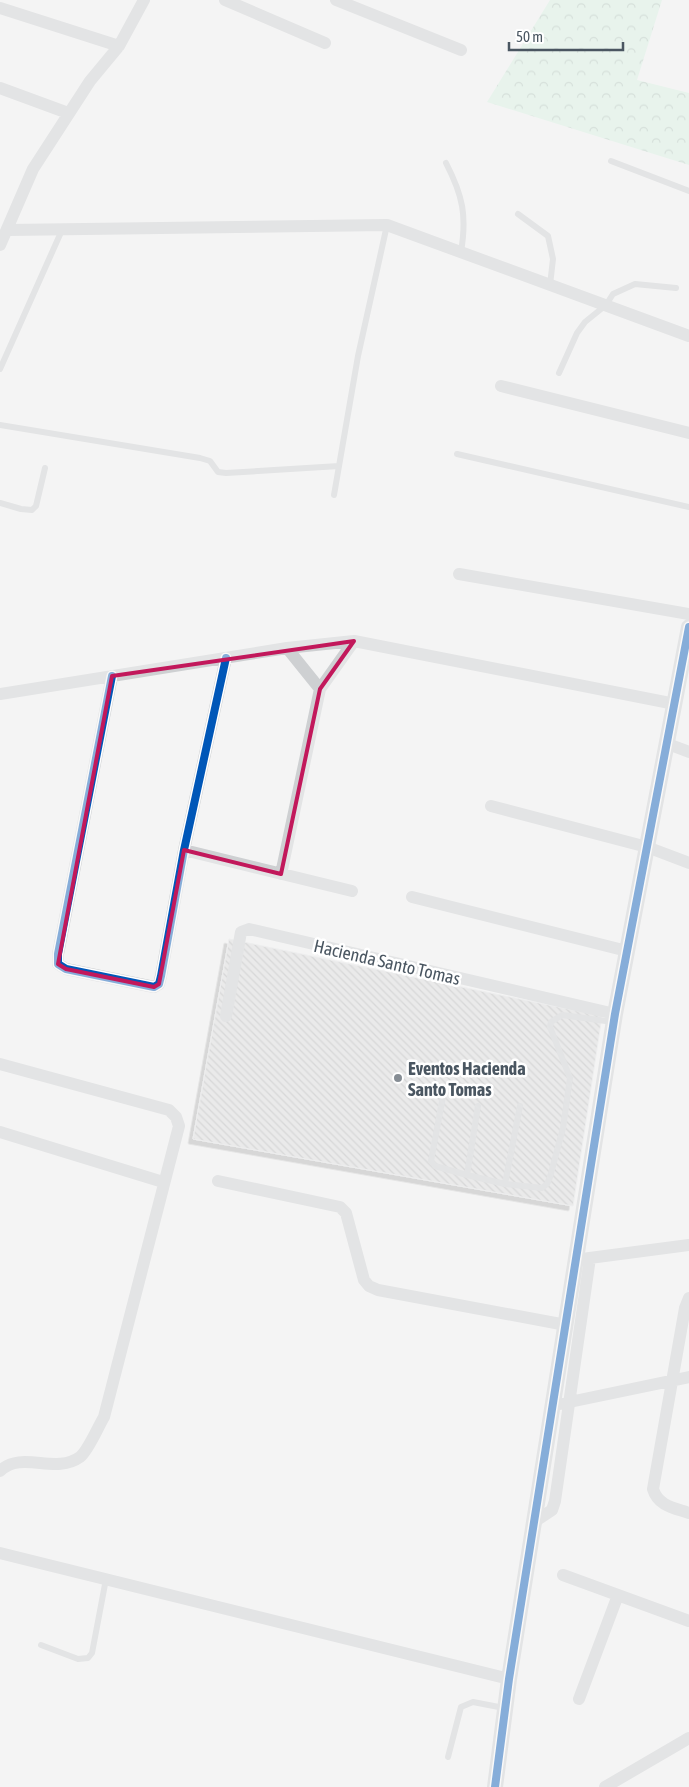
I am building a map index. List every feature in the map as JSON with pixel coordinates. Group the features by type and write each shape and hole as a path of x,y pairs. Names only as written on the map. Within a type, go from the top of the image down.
{"street":[{"path":"0,245 33,169 90,81 119,46 144,0"},
{"path":"225,0 325,43"},
{"path":"336,0 461,50"},
{"path":"0,8 119,46"},
{"path":"0,88 68,113"},
{"path":"8,230 387,225 689,336"},
{"path":"501,386 689,433"},
{"path":"459,574 689,614"},
{"path":"495,1787 509,1679 534,1522 560,1404 584,1259 614,1018 675,704 681,687 689,631"},
{"path":"0,694 287,648 354,641 675,704"},
{"path":"281,874 320,688 354,641"},
{"path":"287,648 320,688"},
{"path":"112,676 58,954 58,964 66,969 154,987 158,984 184,850 226,658"},
{"path":"668,744 689,752"},
{"path":"491,806 647,846 689,863"},
{"path":"184,850 352,891"},
{"path":"412,897 628,951"},
{"name":"Hacienda Santo Tomas","path":"226,1016 241,932 250,930 614,1018"},
{"path":"0,1064 169,1110 176,1117 179,1126 163,1182 104,1417 82,1456 64,1465 20,1462 8,1463 0,1470"},
{"path":"0,1132 163,1182"},
{"path":"218,1181 340,1207 346,1213 364,1280 369,1286 378,1290 566,1325"},
{"path":"584,1259 689,1245"},
{"path":"560,1404 566,1325 584,1259"},
{"path":"689,1298 685,1308 653,1489 656,1498 663,1504 689,1513"},
{"path":"560,1404 689,1377"},
{"path":"0,1553 509,1679"},
{"path":"563,1575 689,1621"},
{"path":"579,1699 618,1595"},
{"path":"606,1787 689,1738"}],"lane":[{"path":"612,161 689,191"},
{"path":"446,163 460,190 464,230 461,252"},
{"path":"518,214 548,236 553,259 550,285"},
{"path":"334,495 358,356 387,225"},
{"path":"0,369 62,230"},
{"path":"559,372 576,332 606,305 613,294 635,284 676,288"},
{"path":"0,425 200,458 210,461 218,472 338,466"},
{"path":"457,454 689,507"},
{"path":"0,503 32,510 36,506 45,468"},
{"path":"443,1096 431,1161 435,1166 505,1184 542,1188 547,1184 550,1177 563,1128 570,1078 550,1027 551,1022 562,1015 614,1018"},
{"path":"467,1175 478,1106"},
{"path":"505,1184 520,1106"},
{"path":"41,1645 78,1658 88,1658 92,1653 106,1579"},
{"path":"448,1757 461,1707 474,1702 505,1708"}],"highlighted area":[{"path":"354,641 320,689 281,874 184,850 159,984 154,987 66,969 58,964 112,676"}],"green space":[{"path":"550,0 662,0 637,80 689,93 689,165 487,102"}],"building":[{"name":"Eventos Hacienda Santo Tomas","path":"229,939 602,1016 573,1206 193,1139"}],"cycle path":[{"path":"495,1787 509,1679 615,1014 689,627"},
{"path":"112,676 58,954 58,964 66,969 154,987 159,984 161,976 184,850 226,658"}],"place":[{"name":"Eventos Hacienda Santo Tomas","path":"398,1078"}]}
